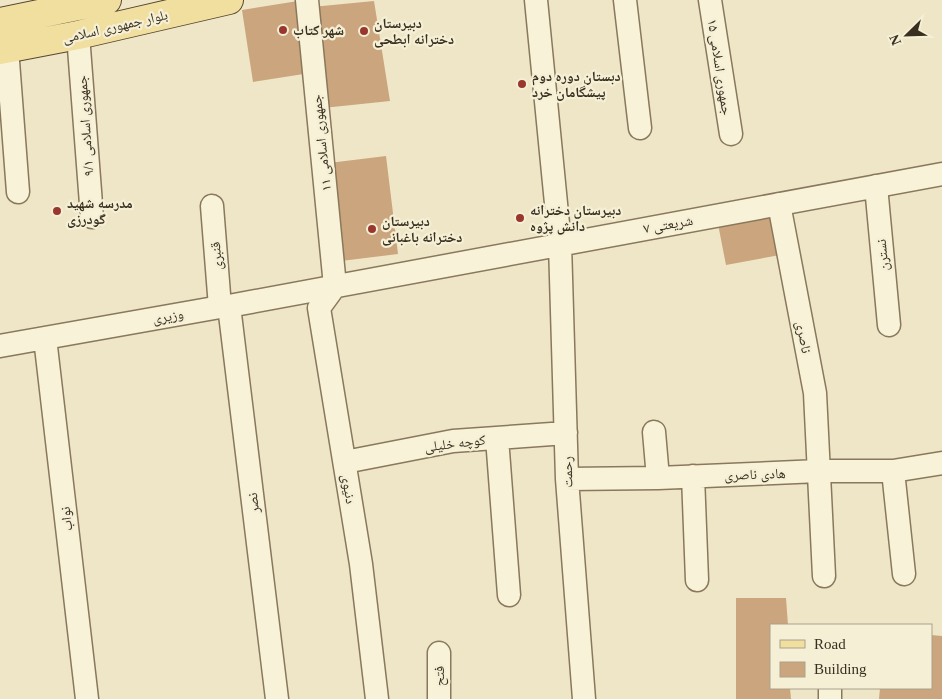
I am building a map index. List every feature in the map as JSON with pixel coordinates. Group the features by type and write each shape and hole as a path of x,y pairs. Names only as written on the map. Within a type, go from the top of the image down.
{"main road":[{"name":"بلوار جمهوری اسلامی","path":"0,22 77,3 107,0"},
{"name":"بلوار جمهوری اسلامی","path":"4,49 78,35 229,0"}],"street":[{"name":"جمهوری اسلامی ۱۱","path":"307,0 335,286"},
{"name":"رحمت","path":"536,0 560,244 567,479 584,699"},
{"path":"625,0 640,128"},
{"name":"جمهوری اسلامی ۱۵","path":"710,0 731,134"},
{"name":"جمهوری اسلامی ۹/۱","path":"78,35 92,217"},
{"path":"4,49 18,192"},
{"name":"شریعتی ۷","path":"335,286 942,174"},
{"name":"نسترن","path":"876,186 888,325"},
{"name":"ناصری","path":"779,204 815,393 824,576"},
{"name":"قنبری","path":"212,206 225,306"},
{"name":"وزیری","path":"0,346 335,286"},
{"name":"دنیوی","path":"335,286 319,308 361,564 377,699"},
{"name":"نصر","path":"225,306 277,699"},
{"name":"نواب","path":"45,338 88,699"},
{"path":"654,432 658,478"},
{"name":"کوچه خلیلی","path":"345,462 453,441 566,433"},
{"path":"497,438 509,595"},
{"name":"هادی ناصری","path":"567,479 658,478 819,471 893,471 942,463"},
{"path":"893,471 904,574"},
{"path":"693,476 697,580"},
{"name":"فتح","path":"439,653 439,699"}],"building":[{"path":"298,1 310,73 253,82 242,10"},
{"path":"374,1 390,101 323,108 312,7"},
{"path":"386,156 398,254 341,261 329,163"},
{"path":"773,214 780,255 726,265 718,224"},
{"path":"736,598 786,598 788,624 770,624 770,689 790,689 791,699 736,699"},
{"path":"932,635 942,636 942,699 879,699 880,689 932,689"}],"place":[{"name":"شهر کتاب","path":"283,30"},
{"name":"دبیرستان دخترانه ابطحی","path":"364,31"},
{"name":"دبستان دوره دوم پیشگامان خرد","path":"522,84"},
{"name":"مدرسه شهید گودرزی","path":"57,211"},
{"name":"دبیرستان دخترانه دانش پژوه","path":"520,218"},
{"name":"دبیرستان دخترانه باغبانی","path":"372,229"}]}
